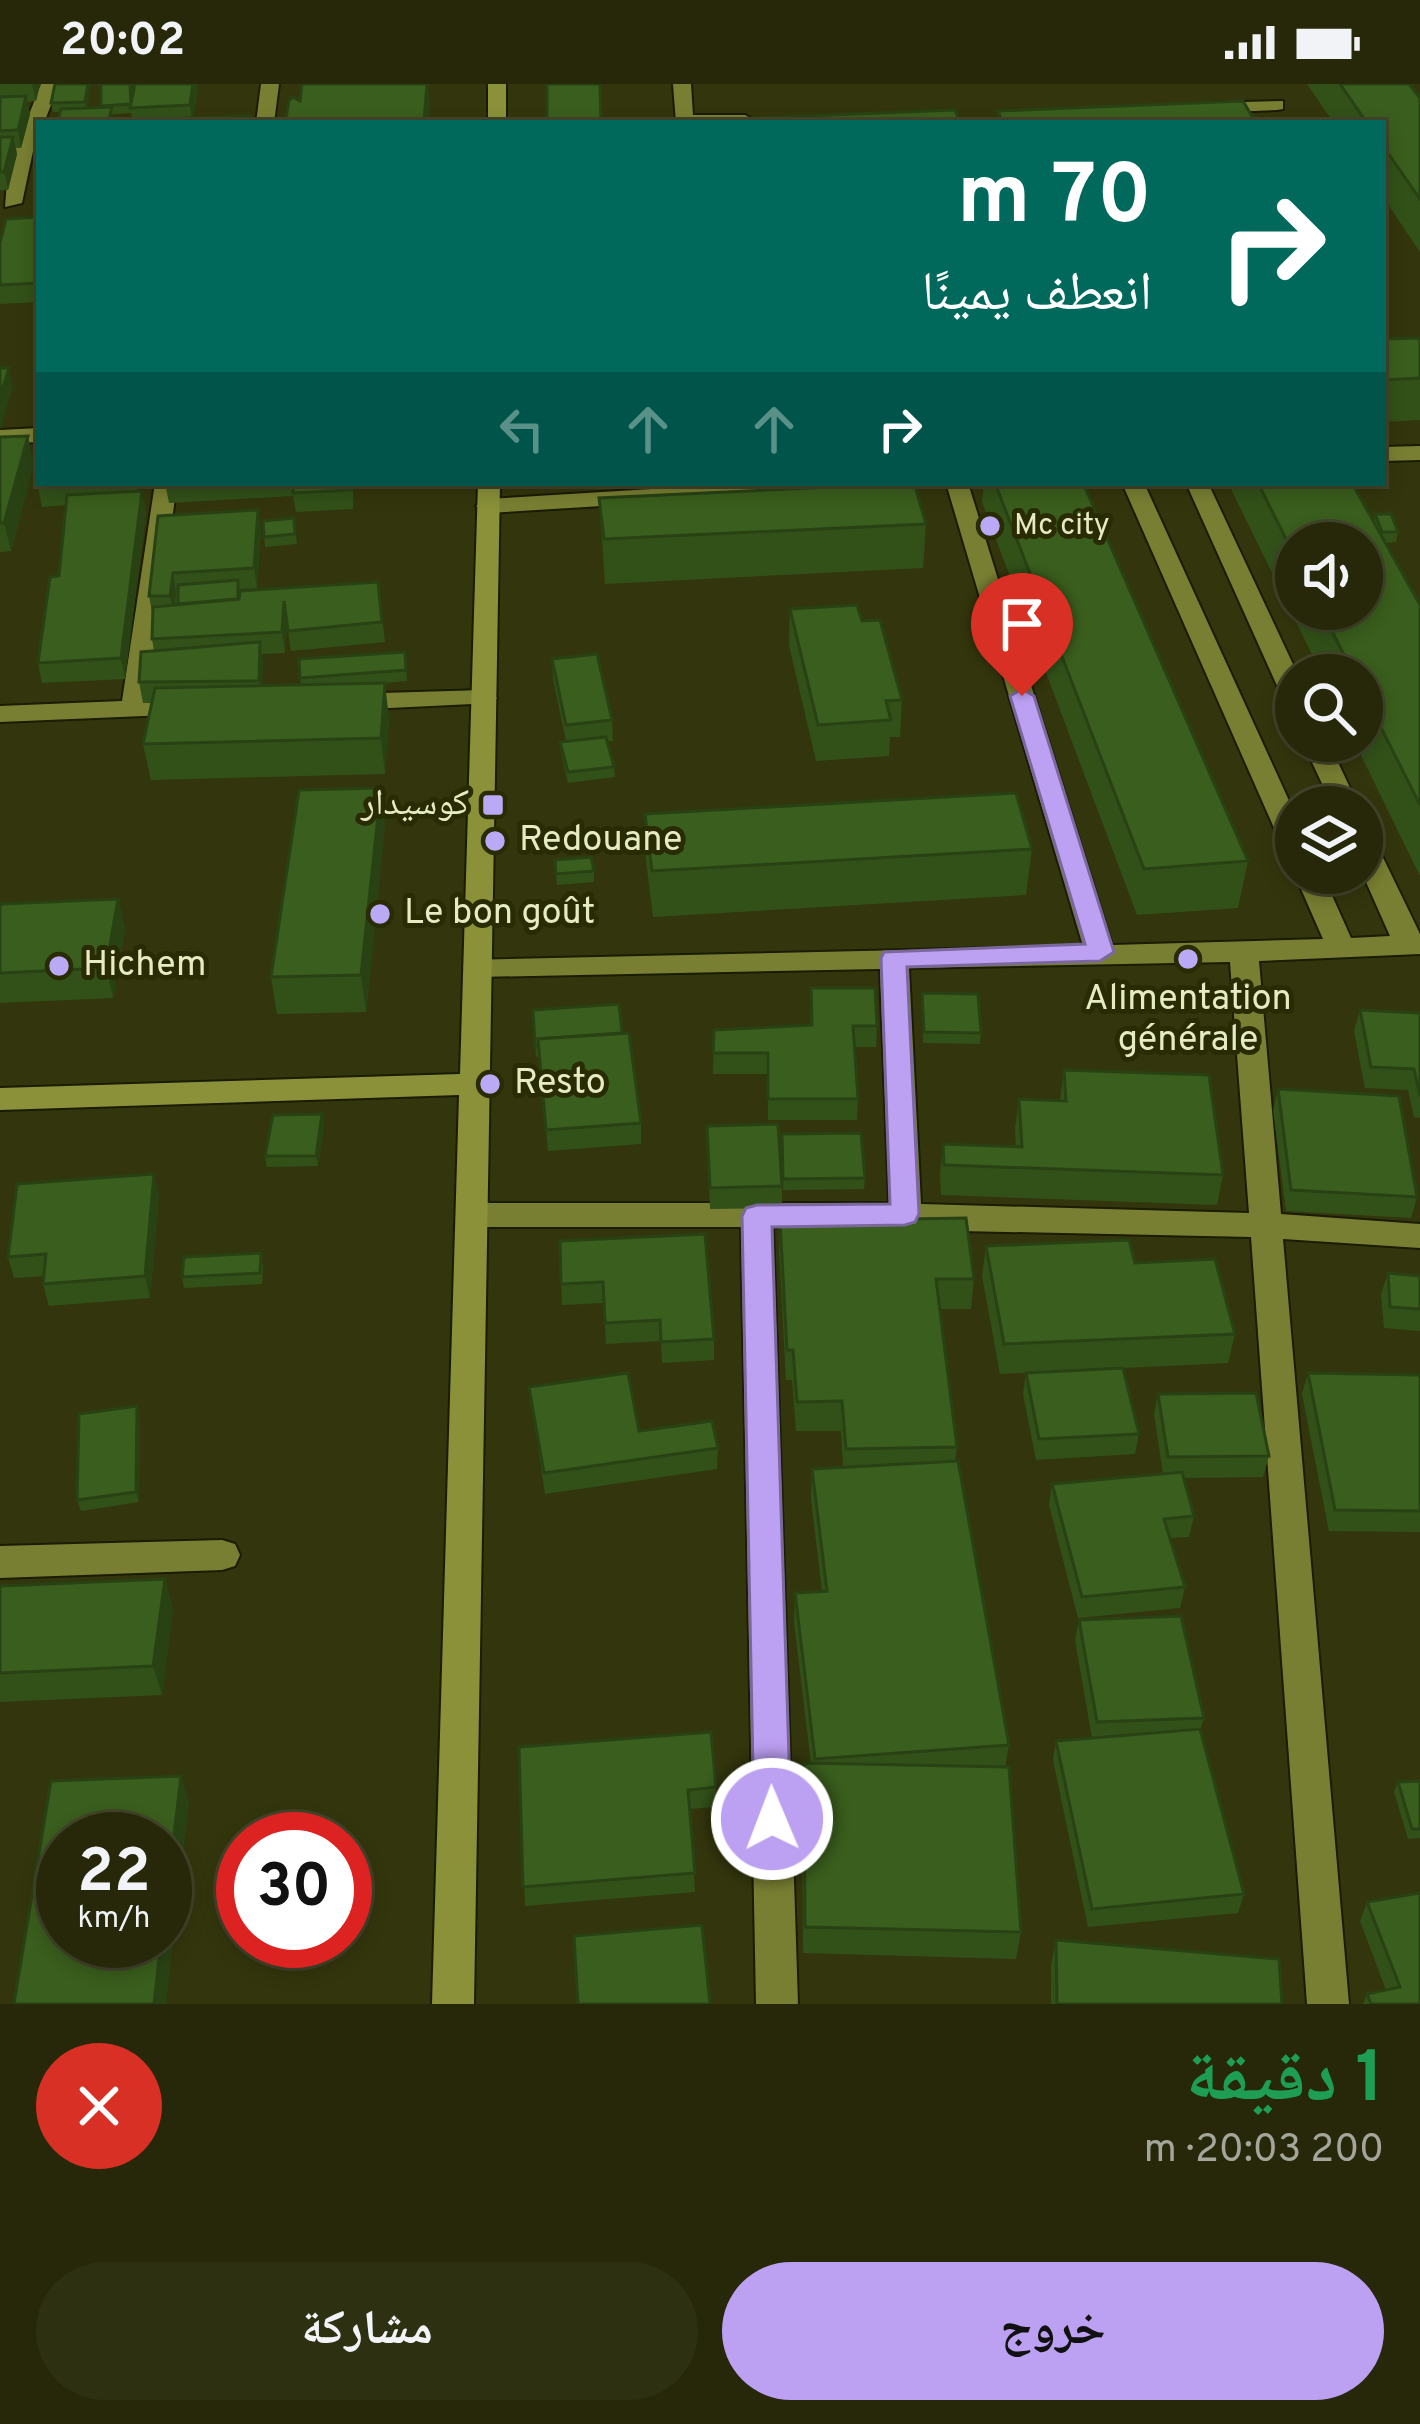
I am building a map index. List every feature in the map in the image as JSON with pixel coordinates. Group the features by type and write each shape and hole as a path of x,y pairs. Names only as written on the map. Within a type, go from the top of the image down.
{"main road":[{"path":"497,84 497,120"},
{"path":"452,2004 488,495"},
{"path":"0,1099 476,1084"}],"street":[{"path":"12,203 17,168 50,84"},
{"path":"265,120 269,84"},
{"path":"682,84 684,120"},
{"path":"1264,84 1286,120"},
{"path":"1184,109 1277,105"},
{"path":"741,120 770,119"},
{"path":"0,437 36,436"},
{"path":"1386,454 1420,453"},
{"path":"134,708 166,486"},
{"path":"488,495 768,486"},
{"path":"958,486 1100,952"},
{"path":"1134,486 1275,799"},
{"path":"1198,486 1275,654"},
{"path":"321,703 484,698"},
{"path":"0,714 228,705"},
{"path":"478,967 1244,952 1414,944 1383,884"},
{"path":"1317,894 1341,947"},
{"path":"1244,952 1328,2004"},
{"path":"894,958 905,1214"},
{"path":"473,1215 905,1214 1269,1223 1420,1236"},
{"path":"757,1216 777,2004"},
{"path":"0,1562 222,1555"}],"building":[{"path":"55,84 88,84 85,102 51,103"},
{"path":"101,84 130,84 131,104 101,106"},
{"path":"135,84 193,84 190,105 130,108"},
{"path":"302,84 427,84 424,120 286,120 292,97 300,101"},
{"path":"547,84 600,84 601,120 547,120"},
{"path":"1340,84 1409,84 1420,98 1420,199 1386,150 1386,120 1365,120"},
{"path":"26,96 18,130 0,131 0,97"},
{"path":"1243,101 1254,120 1002,120 998,111"},
{"path":"112,107 109,120 42,120 58,119 61,109"},
{"path":"955,110 959,120 707,120"},
{"path":"250,116 249,120 164,119"},
{"path":"0,137 13,137 4,172 0,172"},
{"path":"36,217 36,283 0,285 0,243 6,219"},
{"path":"1420,338 1420,378 1386,380 1386,339"},
{"path":"0,368 9,368 0,397"},
{"path":"28,436 4,523 0,523 0,437"},
{"path":"293,486 351,486 351,490 293,493"},
{"path":"915,486 926,524 604,539 599,498"},
{"path":"996,486 1084,486 1248,861 1144,869"},
{"path":"1260,486 1354,486 1374,522 1278,522"},
{"path":"142,491 121,658 38,663 50,577 59,576 67,495"},
{"path":"258,510 254,568 173,573 170,596 149,596 158,516"},
{"path":"1375,514 1391,514 1398,532 1383,532 1383,522"},
{"path":"294,518 295,534 264,537 263,521"},
{"path":"1383,539 1420,605 1420,805 1383,732 1383,654 1344,654 1332,630 1383,630"},
{"path":"238,580 238,599 178,604 178,585"},
{"path":"378,582 382,622 288,631 284,601 282,632 152,639 153,607 239,599 240,591"},
{"path":"857,605 862,621 880,620 902,700 886,701 891,720 818,725 790,609"},
{"path":"260,642 259,681 139,682 141,652"},
{"path":"405,652 406,670 300,678 299,659"},
{"path":"597,654 612,720 566,725 552,659"},
{"path":"385,683 381,738 143,744 155,688"},
{"path":"606,737 614,767 568,772 560,742"},
{"path":"381,788 361,975 271,977 299,790"},
{"path":"1016,793 1032,849 652,871 645,814"},
{"path":"591,857 594,871 556,874 555,860"},
{"path":"118,899 106,968 0,973 0,904"},
{"path":"811,988 875,988 877,1026 853,1026 858,1099 768,1099 768,1053 713,1053 714,1030 812,1025"},
{"path":"922,993 978,994 981,1033 924,1032"},
{"path":"619,1004 622,1033 538,1039 535,1046 533,1010"},
{"path":"1360,1010 1420,1013 1420,1096 1414,1069 1371,1067"},
{"path":"629,1033 641,1123 546,1130 538,1039"},
{"path":"1064,1070 1209,1075 1223,1175 944,1165 943,1144 1022,1147 1019,1099 1066,1101"},
{"path":"1278,1089 1399,1096 1417,1197 1291,1190"},
{"path":"322,1114 316,1156 265,1156 273,1115"},
{"path":"778,1124 782,1186 710,1188 707,1126"},
{"path":"861,1133 865,1178 783,1179 782,1134"},
{"path":"154,1174 145,1276 43,1284 46,1254 8,1257 17,1184"},
{"path":"966,1218 974,1279 936,1279 957,1447 846,1449 842,1401 797,1402 793,1350 787,1350 780,1221"},
{"path":"705,1234 714,1339 661,1342 660,1320 605,1323 603,1282 561,1284 560,1241"},
{"path":"1129,1240 1135,1263 1215,1259 1235,1334 1004,1344 986,1246"},
{"path":"261,1253 260,1273 182,1277 184,1257"},
{"path":"1388,1273 1420,1276 1420,1309 1390,1307"},
{"path":"1123,1368 1139,1434 1039,1439 1026,1373"},
{"path":"628,1373 639,1431 712,1421 718,1448 544,1473 529,1387"},
{"path":"1308,1373 1420,1375 1420,1511 1335,1510"},
{"path":"1256,1393 1269,1456 1168,1457 1158,1394"},
{"path":"137,1406 136,1492 77,1500 79,1414"},
{"path":"958,1461 1009,1745 815,1759 795,1593 827,1591 812,1469"},
{"path":"1182,1472 1194,1516 1164,1519 1185,1587 1082,1597 1052,1484"},
{"path":"165,1579 153,1666 0,1673 0,1586"},
{"path":"1181,1616 1204,1718 1097,1722 1079,1620"},
{"path":"1200,1729 1244,1894 1092,1909 1056,1741"},
{"path":"711,1732 716,1787 688,1790 695,1873 523,1887 519,1747"},
{"path":"804,1763 1009,1767 1021,1932 805,1927"},
{"path":"181,1776 177,1812 46,1812 51,1781"},
{"path":"1420,1781 1420,1829 1412,1829 1398,1782"},
{"path":"36,1871 36,1968 158,1968 154,2004 14,2004"},
{"path":"1420,1893 1420,2004 1371,2004 1367,1994 1400,1987 1367,1902"},
{"path":"702,1925 710,2004 578,2004 574,1936"},
{"path":"1056,1940 1279,1959 1282,2004 1057,2004"}],"place":[{"name":"Mc city","path":"990,526"},
{"name":"كوسيدار","path":"493,805"},
{"name":"Redouane","path":"495,841"},
{"name":"Le bon goût","path":"380,914"},
{"name":"Alimentation générale","path":"1188,959"},
{"name":"Hichem","path":"59,966"},
{"name":"Resto","path":"490,1084"}],"route":[{"path":"772,1819 757,1216 905,1214 894,958 1100,952 1022,696"}]}
